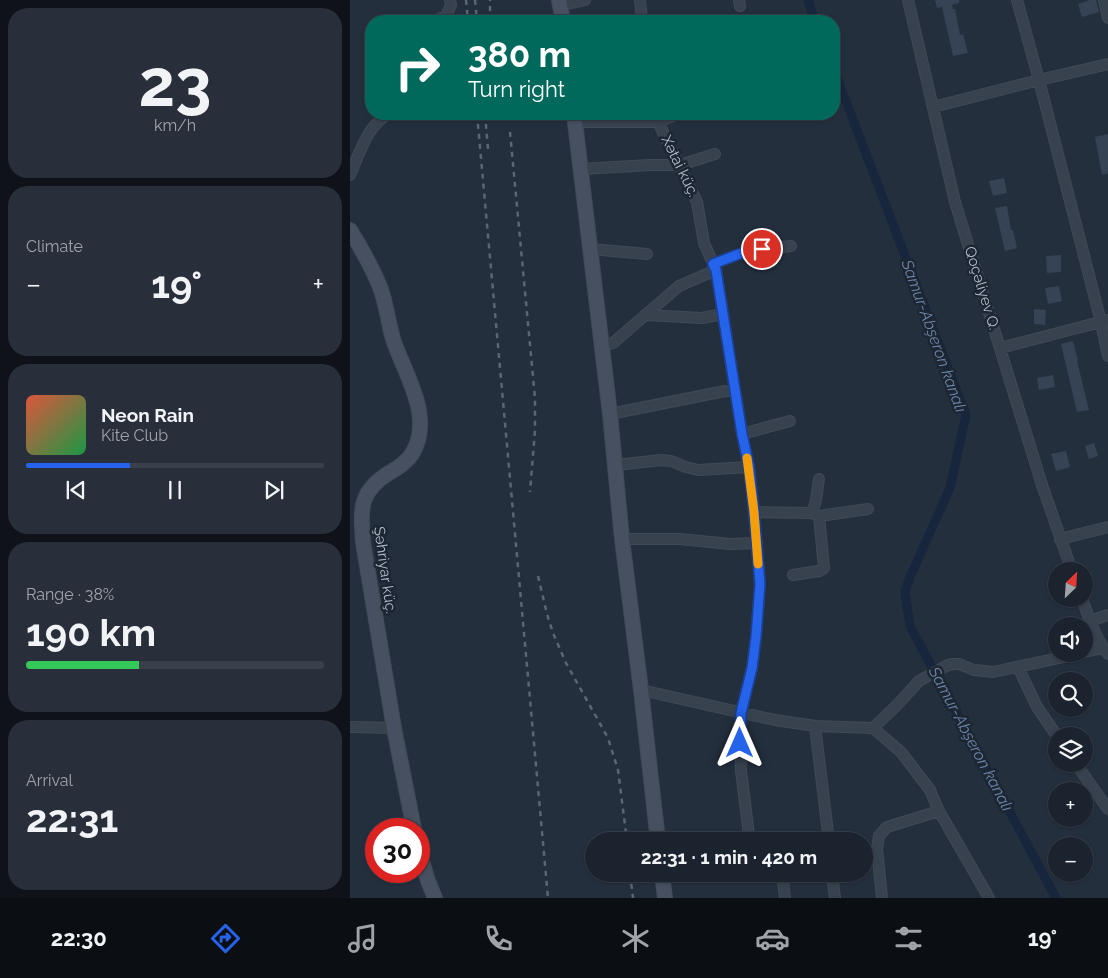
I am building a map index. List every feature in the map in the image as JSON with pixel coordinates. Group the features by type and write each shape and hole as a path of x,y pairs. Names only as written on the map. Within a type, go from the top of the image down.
{"street":[{"path":"446,15 450,0"},
{"path":"560,3 585,0"},
{"path":"640,0 641,15"},
{"name":"Qoçəliyev Q.","path":"908,0 955,202 1069,562"},
{"path":"1017,0 1104,321 1108,356"},
{"path":"1104,0 1108,18"},
{"path":"933,107 1108,64"},
{"path":"350,175 370,129 380,120"},
{"path":"575,120 657,832"},
{"name":"Xətai küç.","path":"658,120 697,202 704,242 714,267 749,466 760,584 752,668 741,713 740,728 742,771 749,832"},
{"path":"581,169 680,165 716,154"},
{"name":"Şəhriyar küç.","path":"350,230 380,287 394,343 417,399 419,415 417,444 412,453 406,461 372,487 363,504 362,515 363,542 394,728 412,818"},
{"path":"602,346 613,343 679,286 714,267 747,251 791,246"},
{"path":"590,249 647,254"},
{"path":"646,315 702,318 723,314"},
{"path":"1000,348 1104,321"},
{"path":"610,414 735,389"},
{"path":"742,434 790,421"},
{"path":"616,465 661,460 671,461 698,470 749,466"},
{"path":"793,575 824,568 816,514 819,479"},
{"path":"754,512 816,514 868,509"},
{"path":"1060,539 1108,527"},
{"path":"622,539 680,539 730,544 757,543"},
{"path":"1093,620 1108,615"},
{"path":"1093,627 1106,651 1093,652"},
{"path":"873,728 919,681 948,666 959,664 974,670 992,672 1048,660"},
{"path":"1018,667 1037,707 1051,727"},
{"path":"641,690 775,720 815,726 873,728 901,752 930,790 939,811 988,898"},
{"path":"815,726 828,832"},
{"path":"350,727 394,728"},
{"path":"1082,772 1108,809"},
{"path":"882,898 877,849 879,836 888,827 939,811"},
{"path":"663,882 665,898"},
{"path":"783,882 785,898"},
{"path":"833,882 835,898"},
{"path":"429,883 435,898"}],"building":[{"path":"935,0 959,0 959,3 952,5 953,9 955,9 960,35 963,34 968,53 953,56 942,7 937,8"},
{"path":"1096,0 1099,12 1082,17 1078,4"},
{"path":"1108,134 1108,173 1102,175 1095,137"},
{"path":"1004,178 1007,193 993,196 989,181"},
{"path":"1007,206 1011,230 1013,230 1017,248 1005,251 995,208"},
{"path":"1061,255 1061,272 1047,273 1046,256"},
{"path":"1059,286 1062,301 1048,304 1045,288"},
{"path":"1034,309 1046,310 1045,325 1034,324"},
{"path":"1073,341 1089,410 1077,412 1061,344"},
{"path":"1053,375 1055,387 1039,390 1037,378"},
{"path":"1094,443 1098,456 1089,459 1085,446"},
{"path":"1066,451 1070,467 1056,471 1051,454"}],"waterway":[{"name":"Samur-Abşeron kanalı","path":"808,0 813,15"},
{"name":"Samur-Abşeron kanalı","path":"840,86 966,415 950,488 905,592 910,626 1056,898"}],"railway":[{"path":"466,0 467,15"},
{"path":"475,0 476,15"},
{"path":"490,0 490,15"},
{"path":"478,120 548,898"},
{"path":"486,120 488,149"},
{"path":"510,132 535,398 535,430 530,492"},
{"path":"538,576 553,633 566,663 608,738 618,770 626,832"},
{"path":"631,882 633,898"}],"slow traffic":[{"path":"747,458 758,564"}],"route":[{"path":"740,743 741,713 752,668 760,584 749,466 742,434 716,270 713,264 747,251 762,249"}]}
